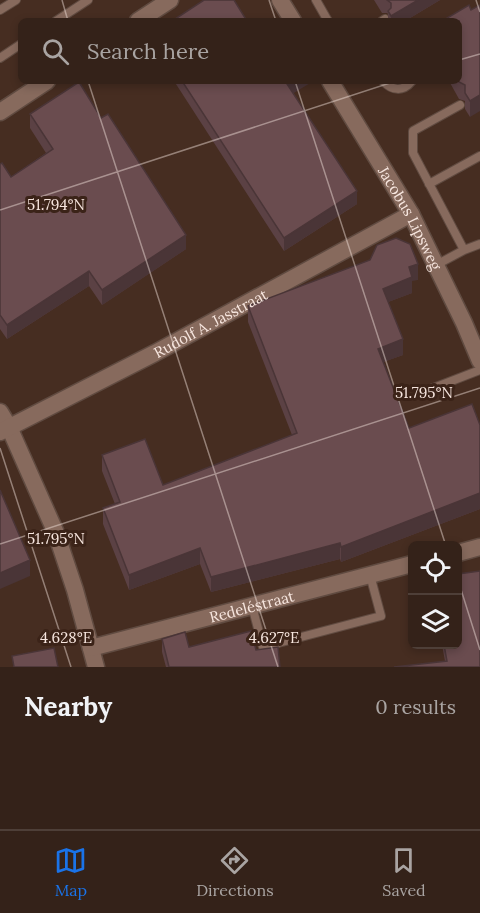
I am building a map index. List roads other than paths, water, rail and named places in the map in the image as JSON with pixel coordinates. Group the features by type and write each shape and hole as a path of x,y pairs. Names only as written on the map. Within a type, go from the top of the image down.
{"street":[{"path":"143,18 170,0"},
{"path":"280,0 291,18"},
{"path":"0,112 42,84"},
{"name":"Jacobus Lipsweg","path":"333,84 411,214 464,323 480,362"},
{"name":"Rudolf A. Jasstraat","path":"4,429 165,347 411,214"},
{"path":"0,412 4,429 56,533 96,667"},
{"path":"462,552 480,547"},
{"name":"Redeléstraat","path":"91,648 408,565"}],"lane":[{"path":"0,10 16,0"},
{"path":"61,18 88,0"},
{"path":"316,0 326,18"},
{"path":"0,58 18,46"},
{"path":"386,84 394,89 407,87 410,84"},
{"path":"460,105 413,131 413,153 464,250"},
{"path":"429,184 480,156"},
{"path":"436,265 480,244"},
{"path":"417,394 480,370"},
{"path":"252,606 263,647 381,616 370,575"}]}
